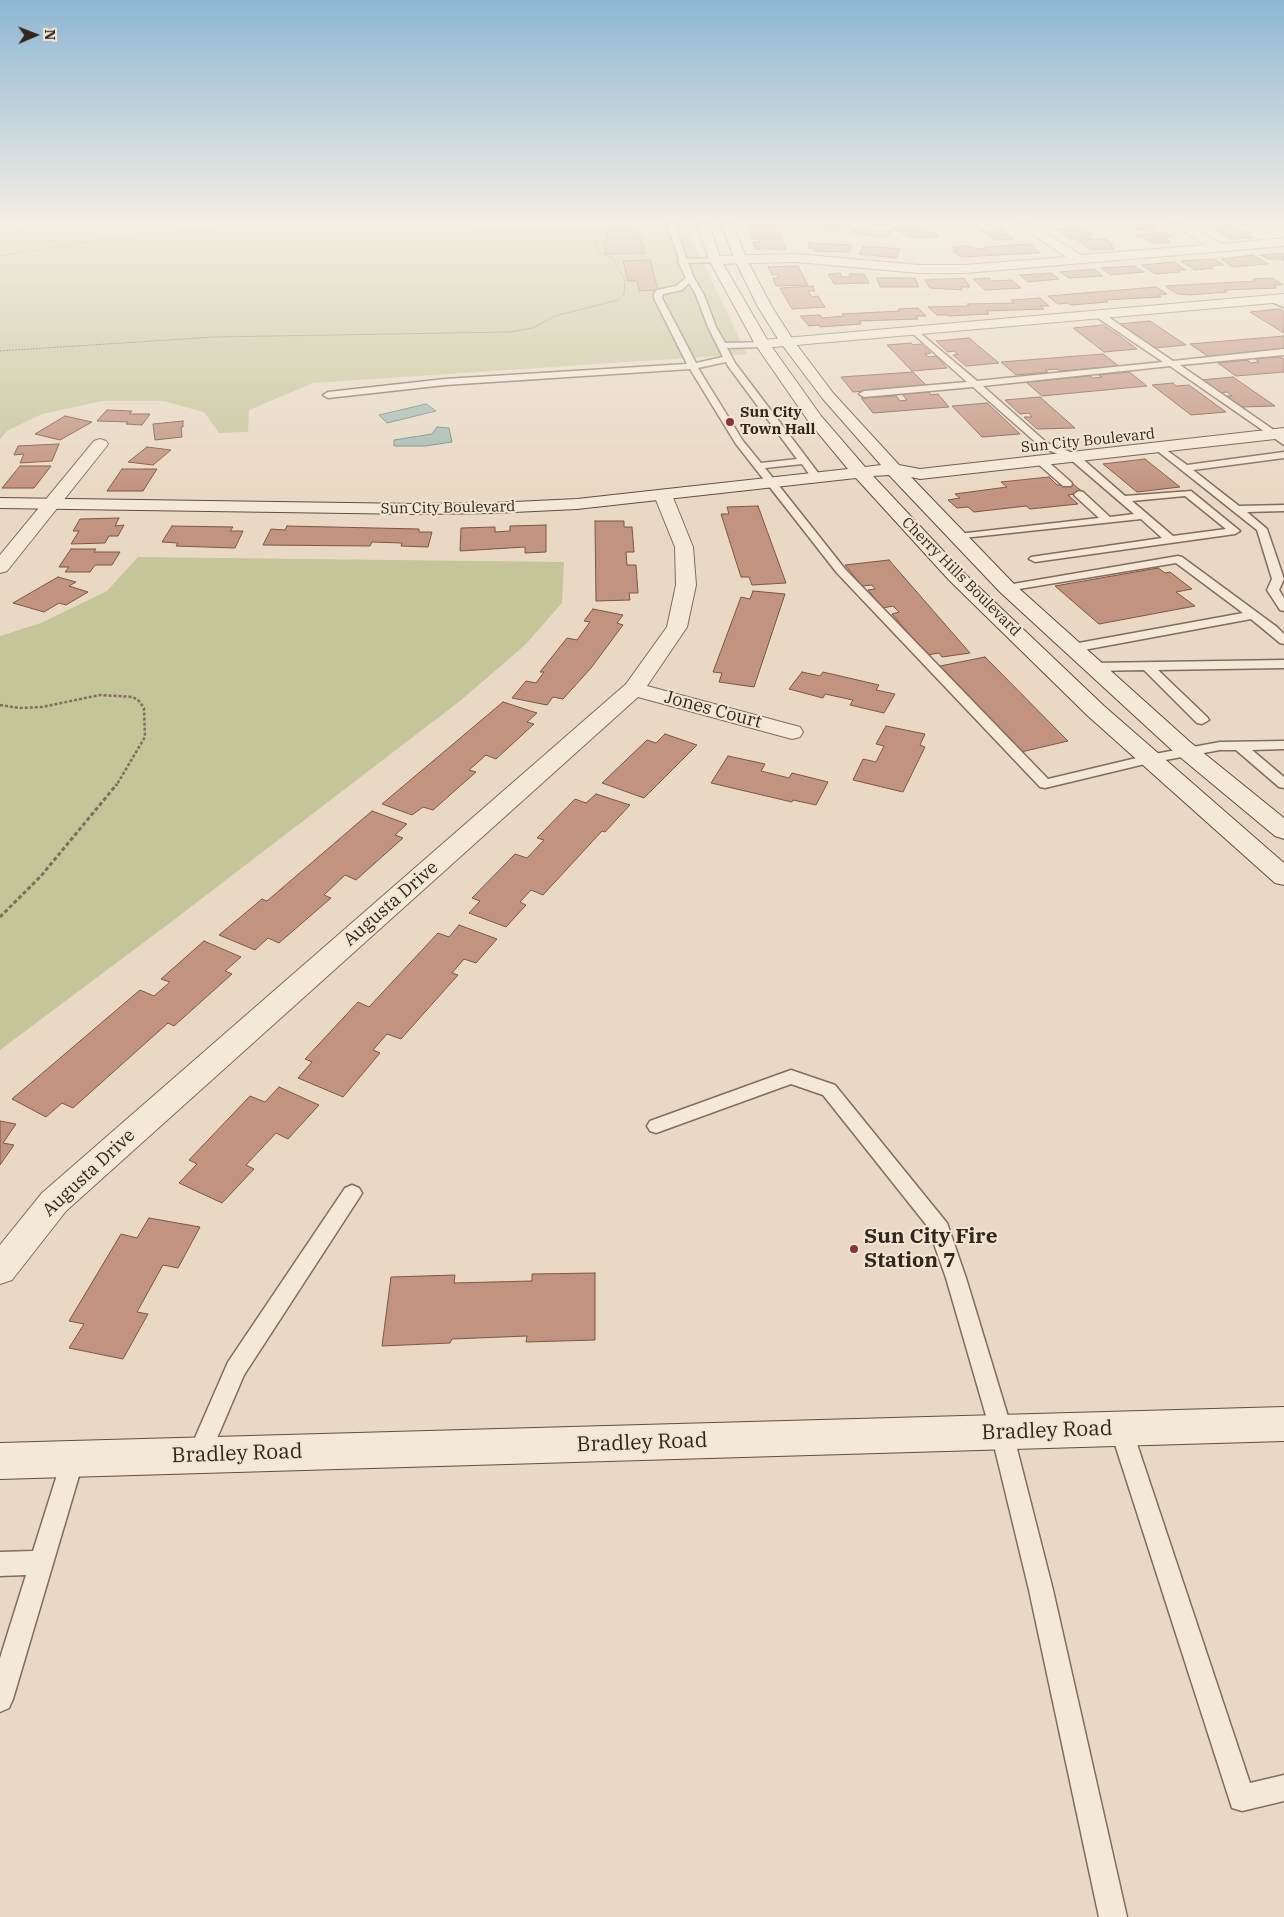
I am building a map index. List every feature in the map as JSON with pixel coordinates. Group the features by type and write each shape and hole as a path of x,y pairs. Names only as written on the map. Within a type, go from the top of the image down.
{"street":[{"name":"Cherry Hills Boulevard","path":"745,313 762,344 815,419 860,472 956,576 1096,711 1284,877"},
{"name":"Cherry Hills Boulevard","path":"769,313 787,342 828,396 894,469 1007,588 1190,753 1284,831"},
{"path":"762,344 1105,313"},
{"name":"Sun City Boulevard","path":"0,503 417,509 577,504 894,469 920,474 1043,453 1284,419"},
{"name":"Sun City Boulevard","path":"1043,453 1074,457 1281,436"},
{"path":"0,567 100,444"},
{"name":"Augusta Drive","path":"0,1270 54,1202 634,688 677,627 686,585 684,547 663,495"},
{"name":"Jones Court","path":"634,688 792,732"},
{"name":"Bradley Road","path":"0,1461 1284,1424"}],"lane":[{"path":"666,313 692,366 739,442 841,571 1045,784 1149,759 1220,746 1284,745"},
{"path":"707,313 729,359 817,478"},
{"path":"1098,314 1281,436"},
{"path":"914,330 975,384 1043,453 1068,484"},
{"path":"722,346 762,344"},
{"path":"864,394 1284,352"},
{"path":"328,395 445,382 692,366 729,359"},
{"path":"1158,447 1262,529 1278,579 1273,590 1282,602"},
{"path":"1184,468 1284,455"},
{"path":"1074,457 1171,540"},
{"path":"758,466 804,461"},
{"path":"1035,559 1235,530 1187,493 1123,499"},
{"path":"1079,494 1110,521"},
{"path":"1236,509 1284,508"},
{"path":"958,537 1143,516"},
{"path":"1007,588 1178,559 1284,640"},
{"path":"1073,648 1253,615"},
{"path":"1094,667 1284,664"},
{"path":"1146,666 1202,720"},
{"path":"1240,746 1284,784"},
{"path":"656,1126 791,1077 829,1090 937,1223 956,1278 1002,1432 1041,1590 1113,1917"},
{"path":"198,1456 236,1369 352,1193"},
{"path":"1121,1429 1242,1798 1284,1788"},
{"path":"0,1699 73,1459"},
{"path":"0,1564 41,1563"}],"path":[{"path":"0,351 214,337 497,333 533,328 555,316 565,313"},
{"path":"0,704 20,708 42,707 100,694 118,694 139,700 144,708 146,723 145,737 114,789 41,876 0,917"}],"green space":[{"path":"0,313 727,313 747,354 313,383 249,410 248,432 219,433 204,412 163,401 103,401 42,414 7,431 0,439"},
{"path":"138,557 564,562 562,603 525,645 460,701 0,1050 0,636 41,623 107,591"}],"shaded area":[{"path":"426,404 436,411 387,423 379,415"},
{"path":"437,427 449,428 452,442 425,446 394,446 394,440 432,434"}],"building":[{"path":"923,313 926,316 916,316 918,319 859,321 861,324 820,327 819,325 809,326 800,316 820,315 822,318 844,316 842,314"},
{"path":"935,313 989,314 949,316"},
{"path":"1252,313 1284,313 1284,333"},
{"path":"1150,321 1186,345 1154,348 1118,324"},
{"path":"1103,325 1137,349 1104,352 1073,328"},
{"path":"1284,336 1284,349 1209,357 1190,344"},
{"path":"969,338 999,363 966,366 953,355 958,354 954,351 948,352 936,341"},
{"path":"911,343 913,345 921,344 931,353 925,354 929,357 936,356 947,368 912,371 887,345"},
{"path":"1103,354 1119,366 1060,371 1057,369 1045,370 1048,372 1016,375 1001,362"},
{"path":"1279,357 1284,359 1284,372 1236,376 1218,363 1247,360 1251,363 1259,362 1255,359"},
{"path":"913,372 926,385 853,392 841,377"},
{"path":"1129,372 1147,386 1042,396 1026,382 1090,376 1093,378 1102,377 1099,375"},
{"path":"1233,377 1275,406 1241,407 1227,396 1232,396 1227,392 1218,393 1200,380"},
{"path":"1173,383 1176,386 1189,385 1226,412 1191,415 1152,385"},
{"path":"929,392 931,395 938,394 949,407 873,413 861,398 896,396 900,401 907,400 902,394"},
{"path":"1040,397 1075,428 1037,429 1024,417 1032,417 1029,413 1020,414 1005,400"},
{"path":"987,403 1020,434 982,437 952,406"},
{"path":"107,410 132,411 129,414 150,414 142,425 126,424 128,422 97,421"},
{"path":"65,416 92,422 60,440 35,434"},
{"path":"183,421 183,427 181,427 182,437 155,440 153,424"},
{"path":"59,444 52,461 20,463 24,454 14,455 18,446"},
{"path":"147,447 171,450 153,465 128,462"},
{"path":"1145,459 1180,487 1137,492 1103,464"},
{"path":"20,466 51,466 34,488 2,488"},
{"path":"122,469 157,469 143,491 107,491"},
{"path":"1049,477 1057,485 1073,484 1084,493 1068,495 1078,504 1030,509 1026,506 974,512 968,507 957,508 948,500 960,498 955,494 1007,487 1001,482"},
{"path":"758,506 786,583 752,585 749,577 741,577 721,514 729,514 727,507"},
{"path":"119,518 115,526 124,525 118,536 109,536 105,543 71,544 79,531 73,531 80,519"},
{"path":"595,521 624,521 624,527 632,527 634,552 626,552 627,565 636,565 638,593 629,593 630,600 596,601"},
{"path":"546,525 546,552 525,553 525,547 460,551 461,528 495,527 495,532 510,531 510,526"},
{"path":"172,526 233,527 230,531 243,531 235,548 176,546 178,543 162,542"},
{"path":"287,526 419,529 419,532 432,532 428,547 401,546 402,543 372,542 370,546 263,545 271,529 285,530"},
{"path":"71,549 96,549 94,552 120,552 112,565 95,565 90,572 65,572 69,567 59,567"},
{"path":"889,560 970,653 942,657 939,653 927,655 892,614 899,612 893,606 883,608 868,590 875,589 872,585 862,586 845,565"},
{"path":"1158,568 1165,573 1170,572 1192,589 1176,592 1195,606 1099,624 1055,586"},
{"path":"58,577 76,582 69,586 88,592 66,605 59,603 44,612 13,603"},
{"path":"753,591 785,594 754,687 719,682 722,673 713,672 741,597 750,599"},
{"path":"593,609 623,615 617,623 623,625 591,668 563,699 553,697 547,705 512,698 526,681 536,683 544,672 540,672 567,638 577,640 590,622 584,621"},
{"path":"985,657 1068,741 1021,752 940,666"},
{"path":"802,672 820,676 823,672 879,685 876,690 895,694 884,713 850,705 853,700 825,694 823,698 789,689"},
{"path":"503,702 537,713 527,722 534,724 496,759 486,755 469,770 476,772 433,810 423,807 412,815 382,804"},
{"path":"886,726 925,734 920,745 925,747 903,792 853,780 863,759 876,762 884,746 876,744"},
{"path":"665,734 697,745 644,798 602,783 647,740 656,743"},
{"path":"728,756 765,764 761,771 789,778 792,773 828,782 816,805 793,800 792,802 711,783"},
{"path":"596,794 630,805 605,832 602,831 543,895 531,890 520,902 526,905 506,927 469,913 480,901 472,898 515,854 527,858 544,840 537,838 575,799 586,803"},
{"path":"372,811 407,824 395,835 403,838 356,880 345,875 324,895 331,898 279,943 268,938 255,950 219,935 262,899 267,901"},
{"path":"459,925 497,939 476,963 464,959 452,973 458,975 401,1039 387,1034 373,1050 380,1053 343,1097 298,1078 312,1062 305,1059 358,1002 369,1007 438,933 449,937"},
{"path":"204,941 241,957 225,971 232,974 174,1026 168,1023 73,1108 62,1103 46,1117 12,1099 140,990 154,996 170,982 161,979"},
{"path":"279,1087 319,1105 288,1139 276,1133 246,1165 254,1169 222,1203 179,1183 197,1164 189,1160 250,1096 265,1102"},
{"path":"0,1121 16,1124 3,1143 14,1145 0,1165"},
{"path":"149,1218 200,1227 178,1268 163,1265 137,1312 148,1314 123,1359 69,1348 84,1324 69,1321 121,1234 137,1238"},
{"path":"595,1273 595,1340 526,1342 527,1336 452,1339 450,1343 382,1346 391,1277 455,1275 454,1283 532,1281 532,1274"}],"place":[{"name":"Sun City Town Hall","path":"730,422"},
{"name":"Sun City Fire Station 7","path":"854,1249"}]}
